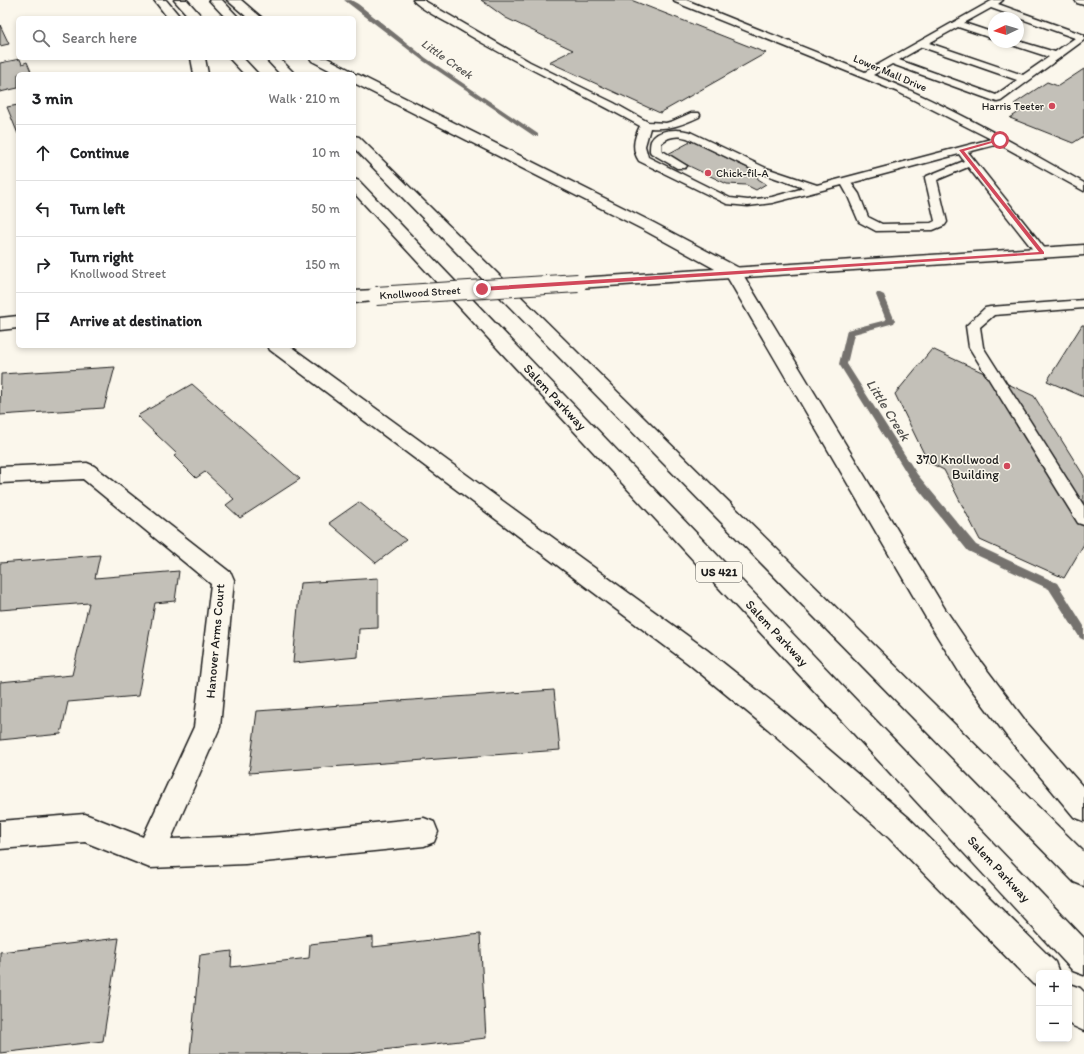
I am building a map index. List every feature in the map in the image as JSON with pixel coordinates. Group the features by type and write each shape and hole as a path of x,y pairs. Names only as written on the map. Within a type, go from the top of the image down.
{"main road":[{"path":"160,0 173,16"},
{"path":"180,0 195,16"},
{"path":"215,0 231,16"},
{"path":"233,0 253,16"},
{"path":"198,60 202,72"},
{"path":"238,60 249,72"},
{"path":"274,60 286,72"},
{"path":"321,60 343,72"},
{"path":"356,79 648,226 733,272 937,616 972,670 1018,731 1084,808"},
{"path":"356,142 1084,872"},
{"name":"Salem Parkway","path":"356,186 1084,960"},
{"name":"Knollwood Street","path":"356,297 1084,250"},
{"path":"0,324 16,322"},
{"path":"279,348 698,657 777,721 899,828 1041,970"},
{"name":"Hanover Arms Court","path":"0,475 87,471 223,580 207,727 150,854"},
{"path":"0,835 85,828 150,854 245,850 424,832"},
{"path":"1072,1002 1084,1016"}],"lane":[{"path":"417,0 527,64 610,105 646,125 666,126 676,124 695,115"},
{"name":"Lower Mall Drive","path":"678,0 902,90 1000,140 1084,188"},
{"path":"866,76 921,44 995,3 1082,37 997,98 892,61"},
{"path":"957,24 988,34"},
{"path":"921,44 1024,78"},
{"path":"1024,46 1056,56"},
{"path":"646,125 639,139 639,150 643,159 727,202 748,203 766,201 1000,140"},
{"path":"766,201 732,192 663,157 655,151 656,142 662,136 672,133 687,134 762,170 815,188"},
{"path":"961,150 1042,253"},
{"path":"844,180 854,194 863,219 880,228 933,226 941,222 931,178 970,162"},
{"path":"1084,304 990,311 973,326 976,347 1084,519"}],"building":[{"path":"481,0 631,0 766,53 660,113 549,62 573,50 506,18"},
{"path":"0,25 9,44 0,46"},
{"path":"20,60 22,64 27,62 31,72 16,72 16,88 0,92 0,63"},
{"name":"Harris Teeter","path":"1084,69 1084,136 1073,143 1010,118 1025,108 1014,104 1047,82 1058,86"},
{"path":"16,105 16,129 7,107"},
{"path":"692,141 756,172 758,179 766,184 756,190 746,185 727,184 666,155"},
{"path":"1082,325 1084,325 1084,397 1047,381"},
{"name":"370 Knollwood Building","path":"932,349 1034,396 1084,476 1084,544 1064,578 980,540 944,470 928,462 895,394"},
{"path":"115,367 104,408 0,415 1,374"},
{"path":"192,384 300,479 240,518 226,505 234,499 205,472 196,478 174,456 177,454 137,416"},
{"path":"359,502 406,540 376,563 329,523"},
{"path":"100,555 95,578 179,571 175,601 155,603 138,696 68,702 61,734 0,740 0,682 72,675 89,603 0,610 0,563"},
{"path":"378,578 378,628 359,629 358,657 293,663 300,583"},
{"path":"554,690 560,750 249,773 257,711"},
{"path":"480,934 486,1038 348,1054 190,1054 200,955 232,951 231,967 309,958 310,944 373,937 373,947"},
{"path":"119,938 103,1041 0,1053 0,952"}],"waterway":[{"name":"Little Creek","path":"347,0 356,5 424,59 536,135"},
{"name":"Little Creek","path":"880,295 891,321 850,332 843,364 914,477 972,548 1053,586 1084,635"}],"place":[{"name":"Harris Teeter","path":"1052,106"},
{"name":"Chick-fil-A","path":"708,173"},
{"name":"370 Knollwood Building","path":"1007,466"}],"route":[{"path":"482,289 1042,253 961,150 1000,140"}]}
